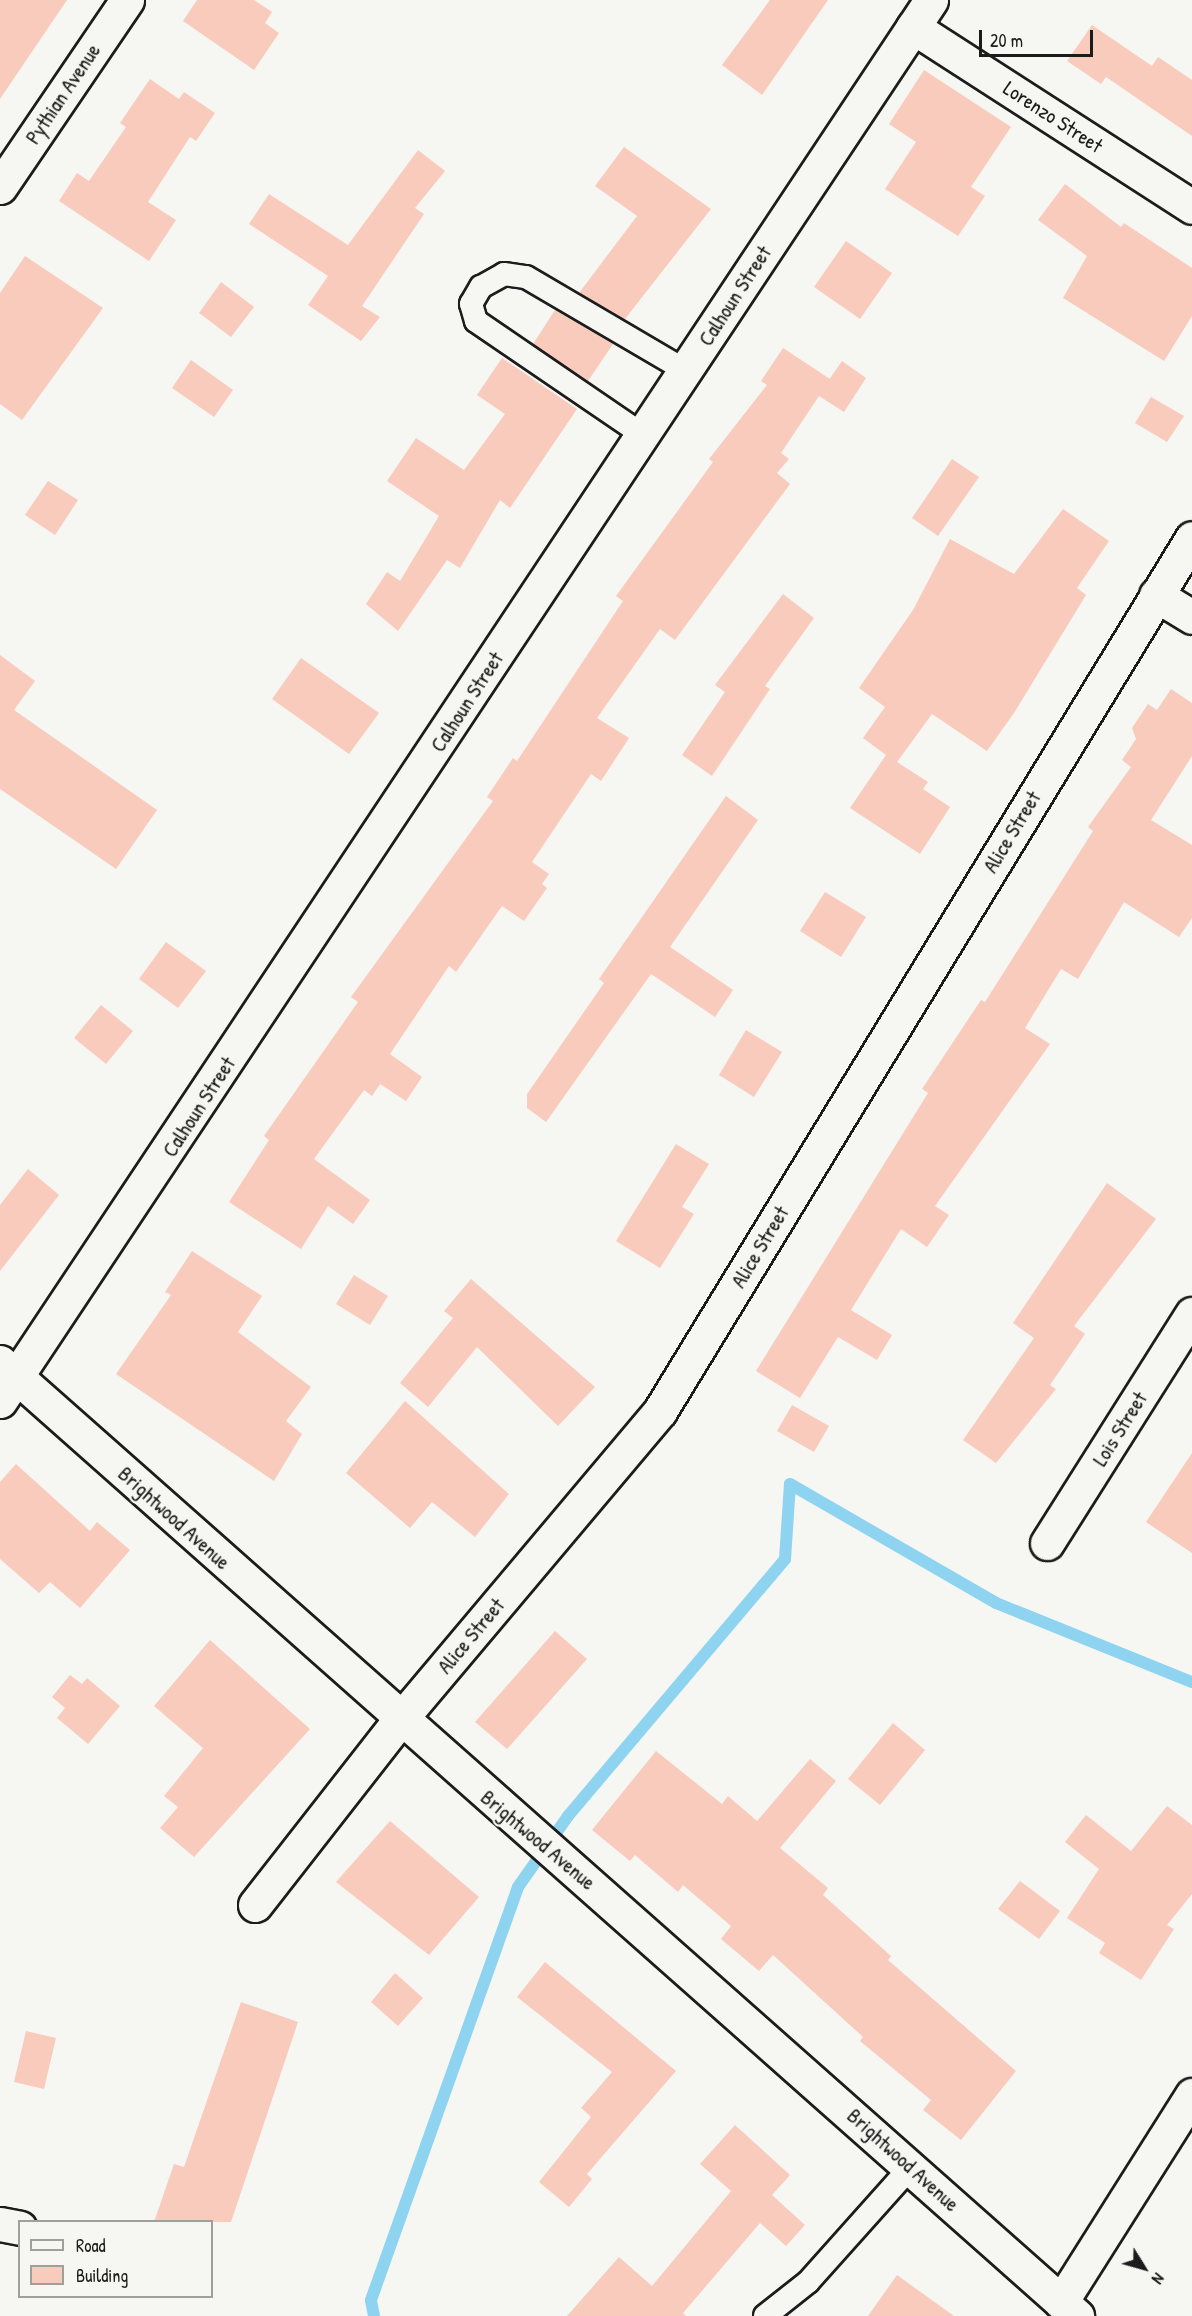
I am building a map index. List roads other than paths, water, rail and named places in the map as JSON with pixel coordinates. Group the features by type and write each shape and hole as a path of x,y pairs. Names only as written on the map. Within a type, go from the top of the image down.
{"street":[{"name":"Pythian Avenue","path":"0,187 127,0"},
{"name":"Calhoun Street","path":"6,1381 644,435 931,0"},
{"name":"Lorenzo Street","path":"913,27 1192,207"},
{"name":"Alice Street","path":"255,1905 399,1721 660,1411 1192,538"},
{"path":"1156,595 1192,617"},
{"name":"Lois Street","path":"1047,1543 1192,1314"},
{"name":"Brightwood Avenue","path":"6,1381 544,1845 1069,2309"},
{"path":"1069,2309 1192,2095"},
{"path":"0,2224 18,2228"}],"lane":[{"path":"644,435 476,321 471,304 481,287 504,274 526,277 686,371"},
{"path":"765,2316 808,2283 911,2167"}],"waterway":[{"path":"374,2316 371,2300 518,1887 568,1816 785,1559 790,1484 996,1603 1192,1682"}]}
